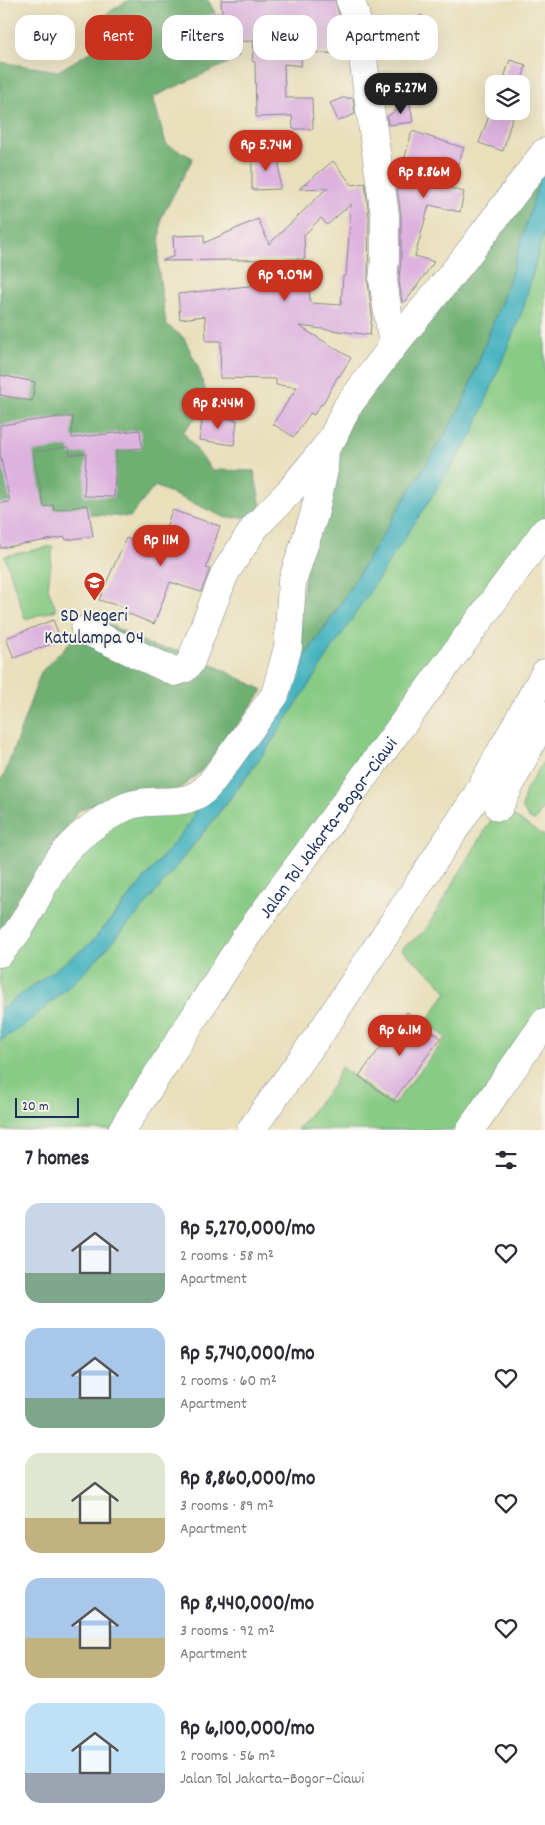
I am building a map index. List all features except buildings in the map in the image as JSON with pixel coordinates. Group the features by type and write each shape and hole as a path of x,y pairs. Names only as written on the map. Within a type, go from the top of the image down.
{"main road":[{"path":"350,0 360,37 385,216 383,280 393,346"},
{"path":"85,630 175,672 184,669 190,663 225,573 255,527 290,491 334,437 347,407 393,346 462,262 545,152"},
{"path":"0,953 20,929 48,875 68,848 94,824 123,808 143,802 185,800 192,798 202,791 210,784 276,695 288,647 292,582 314,515 324,470 325,448"},
{"name":"Jalan Tol Jakarta–Bogor–Ciawi","path":"122,1130 245,938 545,531"},
{"path":"251,1130 324,1028 474,800 545,672"},
{"path":"499,807 545,715"},
{"path":"470,1130 545,1022"}],"green space":[{"path":"129,0 208,0 216,15 162,15 162,60 235,60 153,97 166,144 193,158 161,218 158,266 166,324 184,338 198,367 209,402 183,432 212,470 254,471 263,517 226,518 155,486 130,517 0,509 0,62 58,71 85,55 85,60 152,60 152,15 104,15"},
{"path":"545,165 509,281 462,406 340,604 300,663 291,669 325,448"},
{"path":"545,228 545,531 122,1130 0,1130 0,1041 49,1005 114,941 222,809 274,738 306,688 523,309"},
{"path":"53,546 48,588 56,610 25,619 5,556"},
{"path":"86,613 154,647 185,651 263,690 211,762 177,792 128,790 78,811 0,932 0,779 4,776 41,672 71,641"},
{"path":"545,759 545,804 535,821 528,818 522,807 526,790"},
{"path":"200,795 191,822 91,943 0,1010 0,954 94,824"},
{"path":"499,807 545,836 545,1022 470,1130 297,1130 333,1085 341,1067 393,1105 446,1038 427,1021 447,992 434,977 401,949 424,932"}],"water":[{"path":"545,162 545,228 523,309 472,435 269,746 211,823 143,908 83,974 26,1024 0,1041 0,1010 91,943 119,910 191,822 200,795 291,669 300,663 329,622 462,406 509,281"}],"place":[{"name":"SD Negeri Katulampa 04","path":"94,602"}]}
